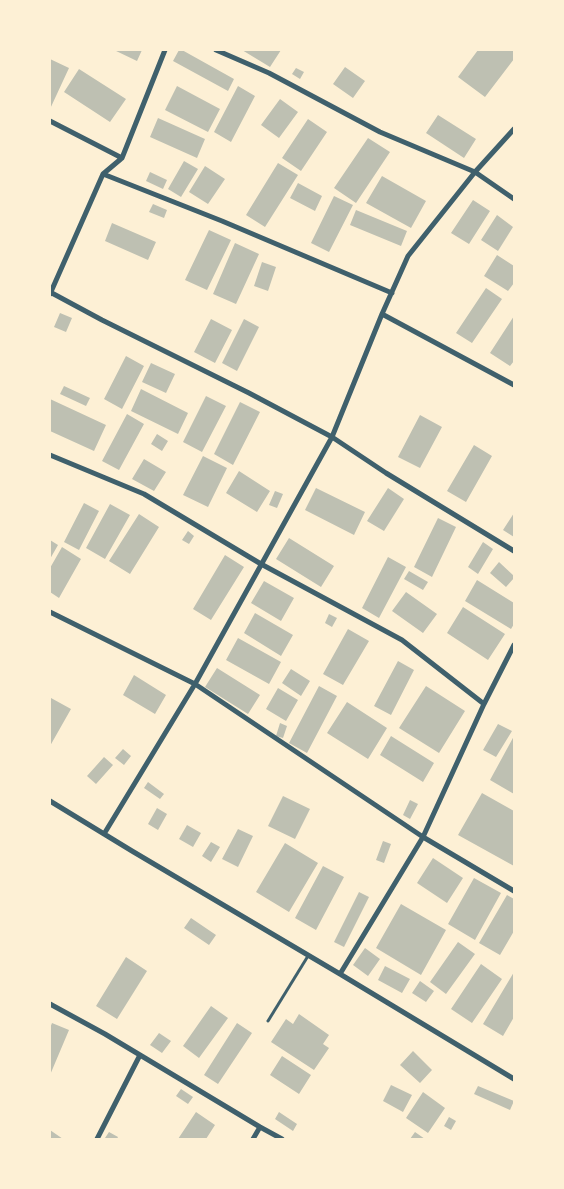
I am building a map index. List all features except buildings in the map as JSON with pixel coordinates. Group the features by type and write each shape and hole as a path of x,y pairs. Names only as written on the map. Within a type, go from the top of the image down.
{"street":[{"path":"165,50 122,158 103,174 50,293 332,437 386,473 514,551"},
{"path":"216,50 269,73 380,132 475,172 514,198"},
{"path":"50,120 122,158"},
{"path":"104,834 195,684 332,437 382,314 408,256 475,172 514,129"},
{"path":"103,174 222,221 392,293"},
{"path":"382,314 514,385"},
{"path":"50,455 144,494 261,564 402,640 484,704"},
{"path":"50,612 195,684 423,837 514,890"},
{"path":"340,974 423,837 484,704 514,645"},
{"path":"50,801 514,1080"},
{"path":"50,1004 105,1034 282,1139"},
{"path":"96,1139 140,1055"},
{"path":"253,1139 260,1127"}],"lane":[{"path":"268,1021 309,955"}]}
